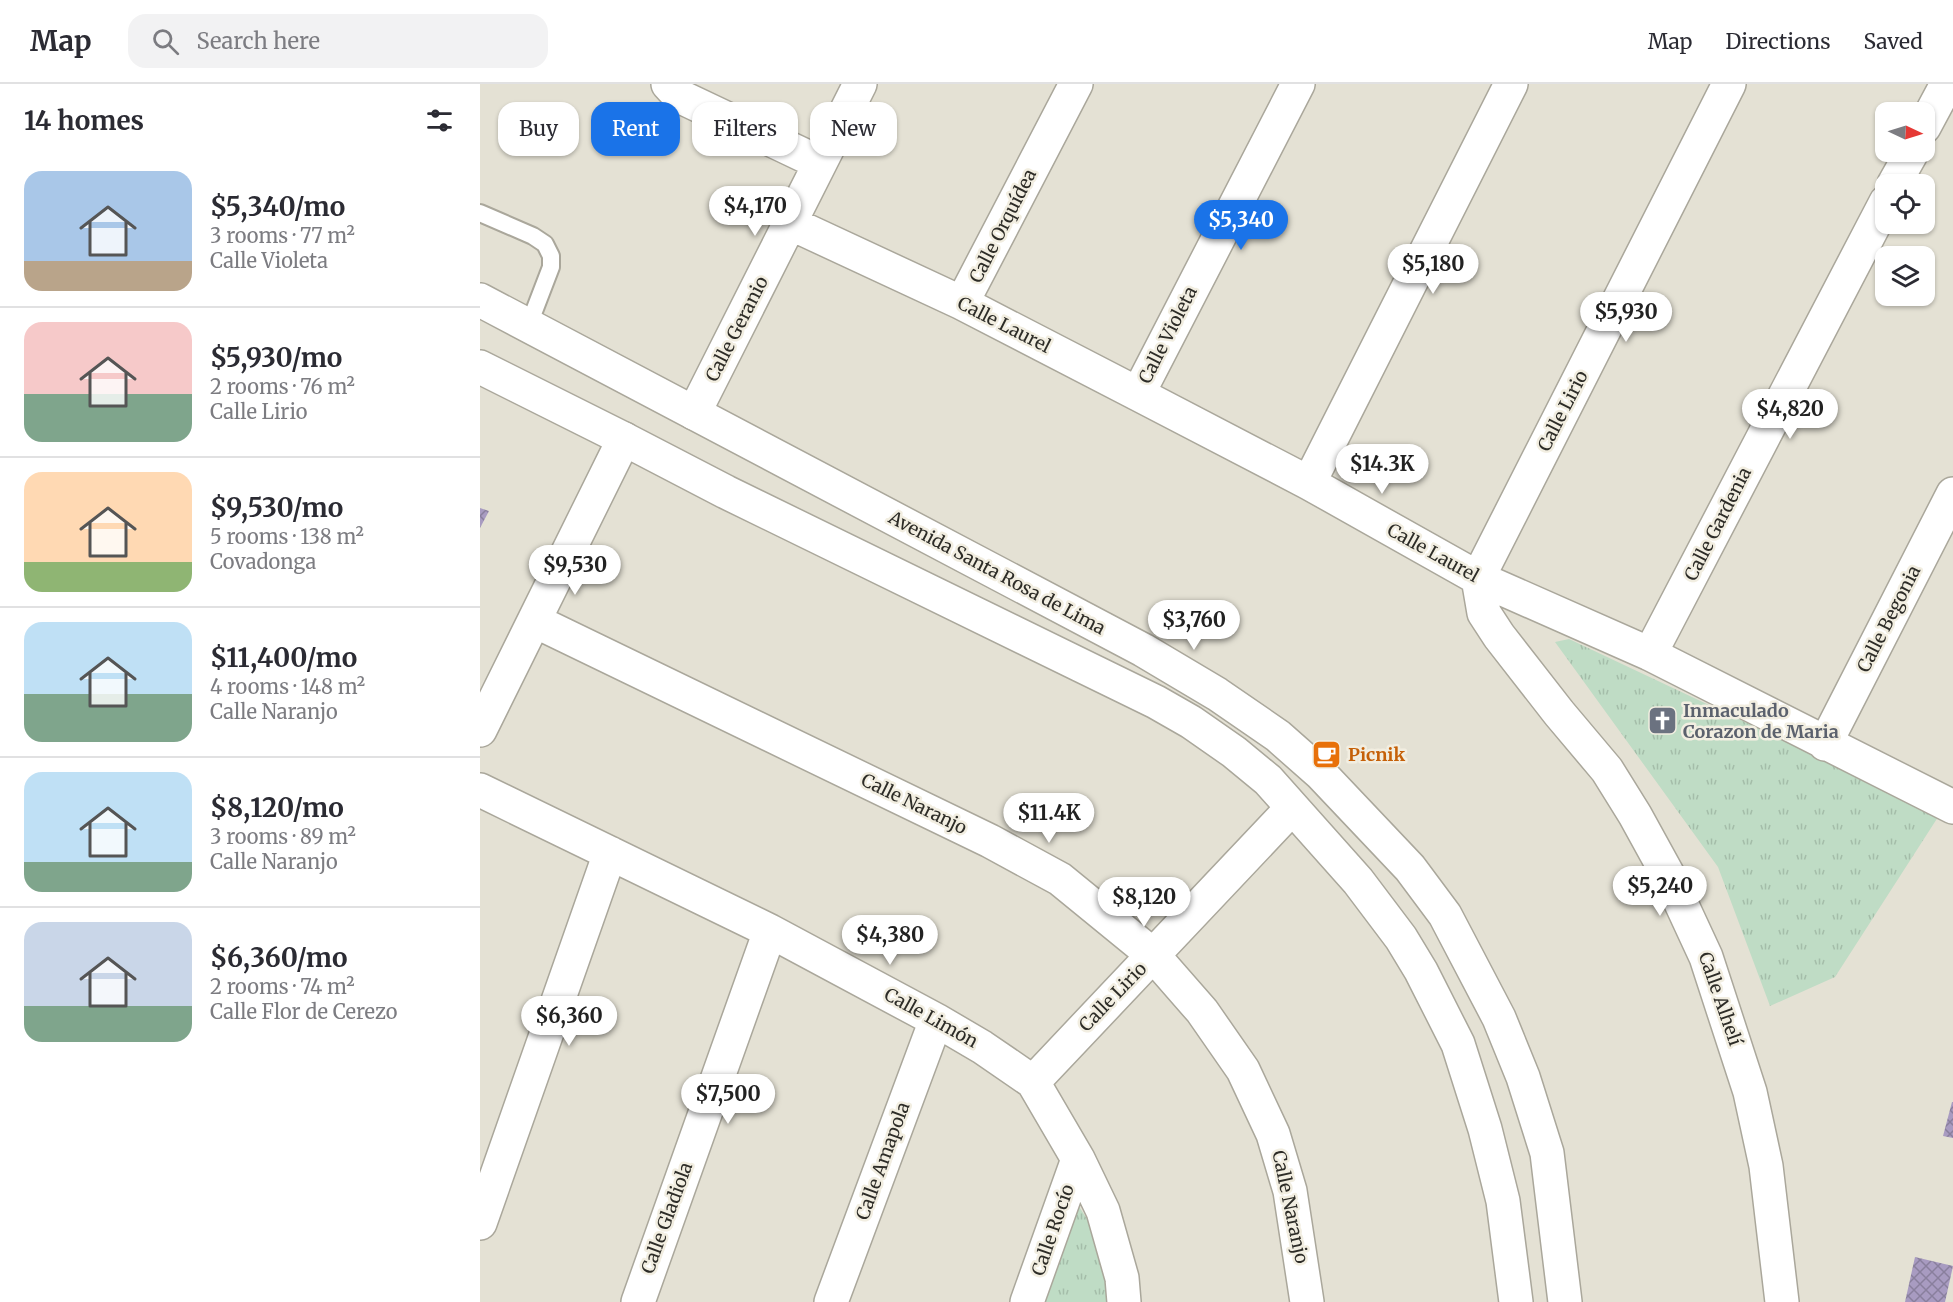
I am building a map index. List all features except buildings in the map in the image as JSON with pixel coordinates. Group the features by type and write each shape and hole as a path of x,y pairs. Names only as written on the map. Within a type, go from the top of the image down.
{"street":[{"path":"668,84 679,96 820,163"},
{"name":"Calle Geranio","path":"694,413 860,84"},
{"name":"Calle Orquídea","path":"962,303 1076,84"},
{"name":"Calle Violeta","path":"1138,394 1298,84"},
{"path":"1309,483 1511,84"},
{"name":"Calle Lirio","path":"1478,578 1729,84"},
{"path":"1935,106 1947,84"},
{"name":"Calle Gardenia","path":"1650,654 1875,223"},
{"name":"Calle Laurel","path":"790,224 962,303 1309,483 1478,578 1650,654 1953,807"},
{"name":"Avenida Santa Rosa de Lima","path":"480,300 1143,650 1217,694 1278,736 1321,774 1410,868 1445,915 1499,1018 1523,1077 1546,1154 1565,1302"},
{"path":"480,367 726,492 1156,702 1191,722 1234,752 1268,780 1358,881 1401,938 1421,971 1458,1044 1485,1129 1503,1201 1516,1302"},
{"path":"480,730 624,439"},
{"name":"Calle Begonia","path":"1825,744 1953,494"},
{"name":"Calle Alhelí","path":"1478,578 1484,613 1499,636 1559,713 1607,770 1668,874 1706,957 1750,1092 1766,1166 1782,1302"},
{"name":"Calle Naranjo","path":"535,621 749,723 1060,879 1153,955 1202,1011 1243,1070 1273,1134 1290,1191 1307,1302"},
{"name":"Calle Limón","path":"480,790 770,931 936,1020 982,1047 1033,1082 1078,1159 1103,1211 1122,1278 1124,1302"},
{"name":"Calle Lirio","path":"1033,1082 1292,808"},
{"path":"480,1223 610,853"},
{"name":"Calle Gladiola","path":"638,1302 770,931"},
{"name":"Calle Amapola","path":"831,1302 936,1020"},
{"name":"Calle Rocío","path":"1027,1302 1078,1159"}],"lane":[{"path":"480,213 533,236 545,244 551,256 552,267 528,327"}],"green space":[{"path":"1569,639 1940,814 1835,977 1770,1006 1718,867 1555,642"},
{"path":"1076,1202 1104,1245 1109,1302 1042,1302"}],"place":[{"name":"Inmaculado Corazon de Maria","path":"1662,721"},
{"name":"Picnik","path":"1327,755"}]}
